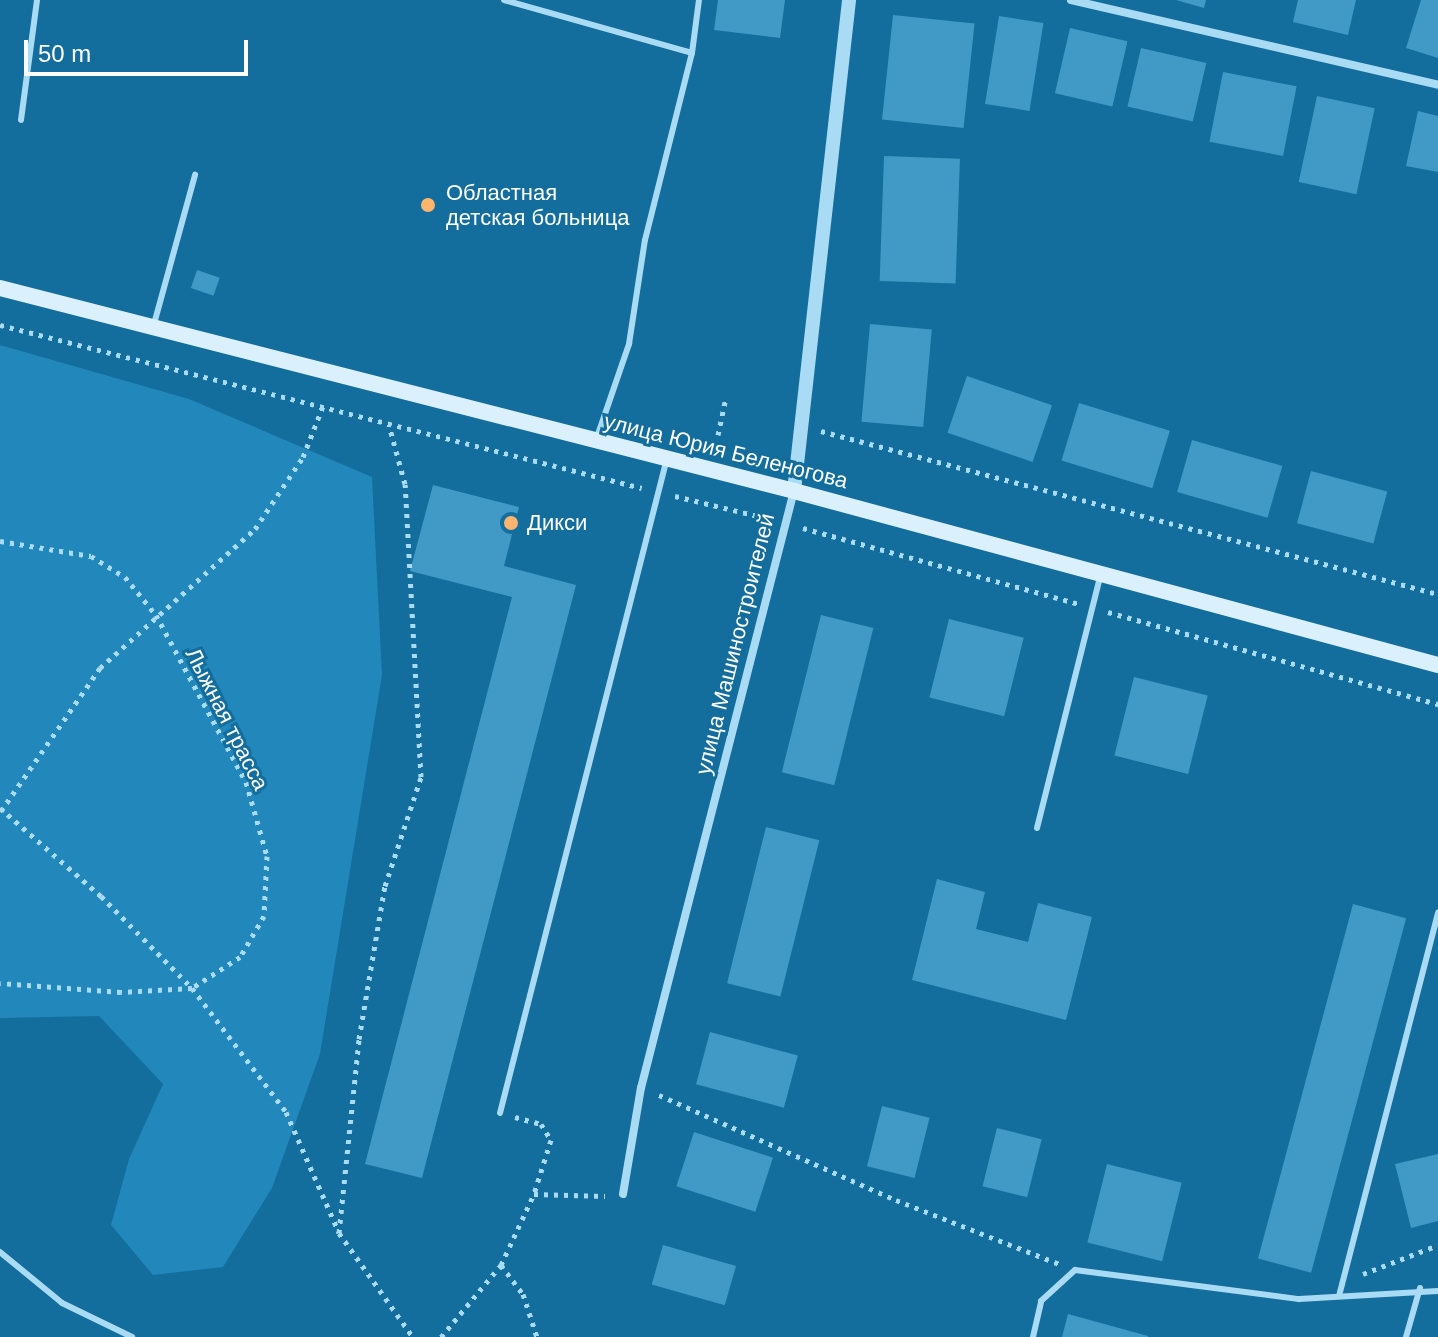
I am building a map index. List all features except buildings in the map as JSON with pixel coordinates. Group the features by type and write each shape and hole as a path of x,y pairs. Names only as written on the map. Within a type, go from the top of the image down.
{"main road":[{"name":"улица Юрия Беленогова","path":"0,288 794,491 1438,665"}],"street":[{"name":"улица Машиностроителей","path":"623,1194 641,1088 794,491 849,0"},
{"path":"1071,0 1438,85"}],"lane":[{"path":"21,120 37,0"},
{"path":"504,0 692,53"},
{"path":"596,440 629,344 645,240 692,53 699,0"},
{"path":"152,327 195,175"},
{"path":"500,1113 667,458"},
{"path":"1037,828 1101,573"},
{"path":"1339,1296 1438,913"},
{"path":"0,1252 62,1303 132,1337"},
{"path":"1033,1337 1041,1301 1075,1270 1299,1299 1420,1288 1438,1291"},
{"path":"1406,1337 1420,1288"}],"path":[{"path":"0,325 779,521"},
{"path":"718,435 726,398"},
{"path":"323,406 303,457 255,529 207,577 156,615 100,668 1,810 101,896 192,988 286,1112 339,1233 413,1337"},
{"path":"339,1233 359,1039 385,886 421,777 405,484 389,425"},
{"path":"821,431 1438,594"},
{"path":"803,528 1438,704"},
{"name":"Лыжная трасса","path":"0,541 91,556 125,577 156,615 246,782 267,856 264,916 240,957 192,988 121,992 0,983"},
{"path":"641,1088 896,1200 1075,1270"},
{"path":"441,1337 501,1265 534,1194 551,1140 548,1130 500,1113"},
{"path":"534,1194 581,1199 623,1194"},
{"path":"1342,1282 1438,1245"},
{"path":"501,1265 523,1294 537,1337"}],"shaded area":[{"path":"0,345 189,399 372,477 382,675 320,1054 272,1188 223,1267 153,1275 111,1225 129,1159 163,1084 99,1016 0,1018"}],"place":[{"name":"Областная детская больница","path":"428,205"},
{"name":"Дикси","path":"511,523"}]}
